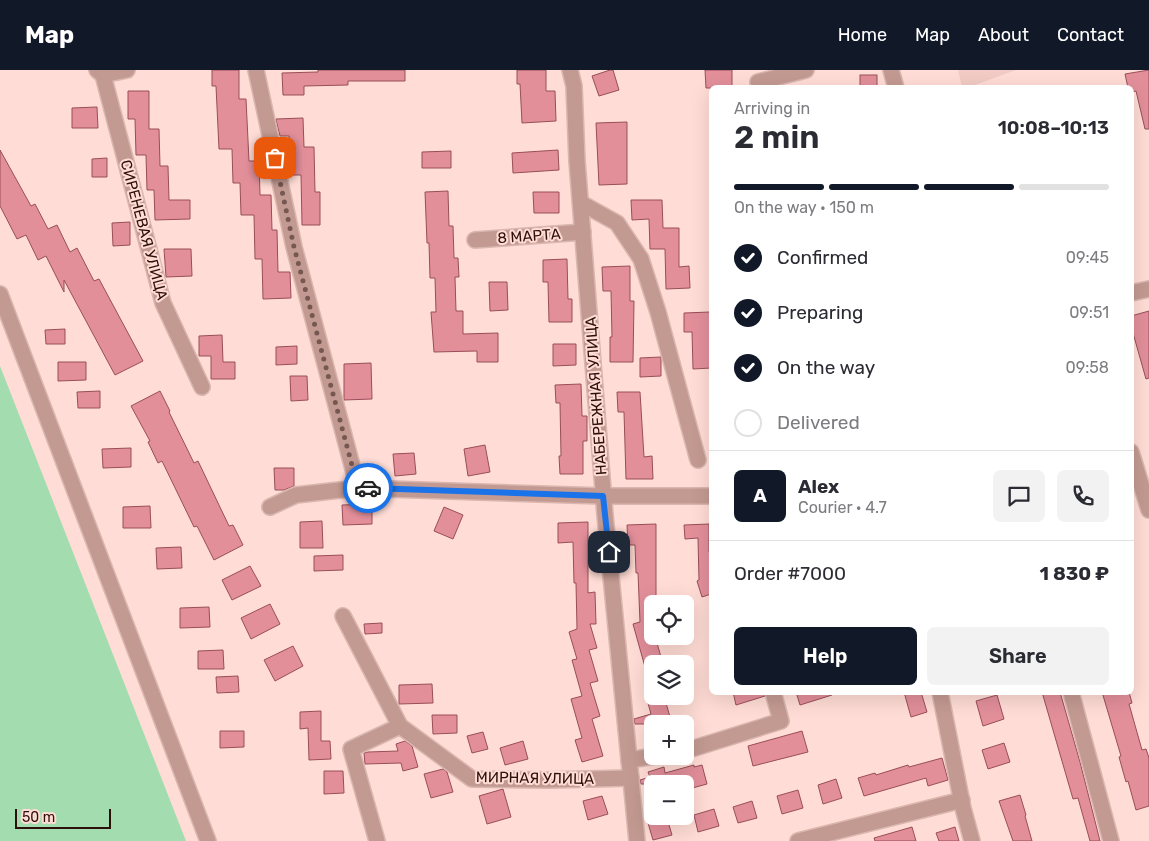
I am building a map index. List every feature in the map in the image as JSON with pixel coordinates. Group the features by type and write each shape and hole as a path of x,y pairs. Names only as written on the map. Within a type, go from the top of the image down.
{"street":[{"path":"100,73 127,70"},
{"path":"256,70 294,247 358,488"},
{"name":"НАБЕРЕЖНАЯ УЛИЦА","path":"570,70 574,86 603,496 637,841"},
{"path":"757,80 806,70"},
{"path":"891,70 895,85"},
{"name":"СИРЕНЕВАЯ УЛИЦА","path":"100,73 163,303 202,387"},
{"path":"581,204 617,223 641,260 658,312 698,460"},
{"name":"8 МАРТА","path":"475,240 583,232"},
{"path":"0,294 208,841"},
{"path":"1134,462 1149,510"},
{"path":"270,507 296,495 358,488 603,496 709,496"},
{"name":"МИРНАЯ УЛИЦА","path":"343,616 400,726 472,779 631,778"},
{"path":"694,748 781,721 774,695"},
{"path":"941,695 972,841"},
{"path":"1072,695 1111,841"},
{"path":"377,841 351,749 400,726"},
{"path":"629,760 644,758"},
{"path":"798,841 962,800"}],"shaded area":[{"path":"958,70 1016,70 975,85 962,85"}],"green space":[{"path":"0,366 186,841 0,841"}],"building":[{"path":"212,70 239,70 239,99 246,99 249,161 259,161 260,195 271,195 272,230 277,230 278,272 290,272 291,298 263,299 262,259 255,259 254,215 241,215 240,183 233,183 232,149 219,149 216,86 212,86"},
{"path":"318,70 405,70 405,81 348,81 348,85 304,86 304,95 283,95 282,73 318,72"},
{"path":"517,70 546,70 546,91 555,91 556,121 522,123 520,84 517,84"},
{"path":"613,70 619,90 599,96 592,76"},
{"path":"705,70 732,70 732,85 709,85 709,88 706,88"},
{"path":"1149,70 1149,129 1145,129 1136,91 1134,91 1134,85 1127,85 1125,74"},
{"path":"860,75 877,75 877,85 860,85"},
{"path":"128,91 149,91 149,129 159,129 160,166 168,166 169,200 190,200 190,219 155,220 154,190 147,190 146,155 136,155 135,119 128,119"},
{"path":"97,107 98,128 72,128 72,108"},
{"path":"303,118 304,147 314,147 315,192 320,192 320,225 302,225 301,175 290,175 289,136 280,136 276,120"},
{"path":"627,122 627,184 599,185 596,123"},
{"path":"0,150 31,206 35,204 48,229 57,225 70,252 77,248 94,281 99,279 143,361 115,375 64,280 64,292 46,256 38,260 26,235 17,239 0,206"},
{"path":"558,150 559,170 513,173 512,153"},
{"path":"451,151 451,168 422,168 422,152"},
{"path":"107,158 107,177 92,177 92,159"},
{"path":"448,191 449,226 453,226 454,258 458,258 459,277 455,277 456,311 463,311 463,334 498,333 498,362 477,362 477,351 434,352 431,312 436,312 435,278 430,278 425,192"},
{"path":"533,192 559,192 559,213 534,213"},
{"path":"631,200 662,200 663,228 679,228 679,267 689,266 690,288 666,289 665,249 650,249 649,219 632,220"},
{"path":"130,222 130,245 113,246 112,223"},
{"path":"164,249 191,249 192,276 166,277"},
{"path":"567,259 568,299 572,299 572,322 549,322 548,282 543,282 543,260"},
{"path":"630,266 630,301 634,301 633,362 610,362 610,337 612,337 611,291 603,291 602,267"},
{"path":"489,282 507,282 508,310 490,311"},
{"path":"1149,311 1149,378 1146,379 1134,337 1134,315"},
{"path":"709,312 709,368 693,369 692,332 684,332 684,313"},
{"path":"65,329 65,344 46,344 45,330"},
{"path":"222,335 223,362 235,362 235,379 211,379 211,356 199,356 199,336"},
{"path":"553,344 576,344 576,365 553,366"},
{"path":"297,346 297,364 276,365 276,347"},
{"path":"661,357 661,376 640,377 640,358"},
{"path":"58,362 86,362 86,380 58,381"},
{"path":"371,363 372,399 344,400 344,364"},
{"path":"290,376 307,376 308,400 291,401"},
{"path":"581,384 582,416 587,416 587,441 583,441 583,474 560,474 560,403 556,403 555,385"},
{"path":"100,391 100,408 78,408 77,392"},
{"path":"160,391 194,463 198,461 229,526 233,525 243,545 214,560 197,526 194,527 162,461 158,463 148,442 150,441 131,406"},
{"path":"617,392 640,392 644,457 652,456 653,479 626,479 624,412 618,412"},
{"path":"485,445 490,472 468,476 464,449"},
{"path":"131,448 131,467 103,468 102,449"},
{"path":"414,453 416,474 395,476 393,454"},
{"path":"274,468 294,468 294,486 284,490 275,490"},
{"path":"372,504 372,524 343,525 342,505"},
{"path":"150,506 151,528 123,528 123,507"},
{"path":"444,507 463,515 453,539 434,531"},
{"path":"322,521 323,548 300,548 300,522"},
{"path":"588,522 588,593 595,592 596,624 590,624 597,648 589,650 598,681 590,683 600,716 592,719 603,756 582,762 575,740 582,738 571,699 582,696 572,660 577,659 569,632 577,629 573,542 558,543 558,523"},
{"path":"656,524 656,595 644,595 644,645 658,645 660,655 644,655 644,663 633,624 640,622 638,573 636,573 635,545 628,545 627,525"},
{"path":"709,524 709,595 702,597 697,581 699,580 698,538 685,539 684,525"},
{"path":"181,547 182,568 157,569 156,548"},
{"path":"343,555 343,570 314,571 314,556"},
{"path":"250,566 261,586 232,600 222,580"},
{"path":"270,604 280,624 251,639 241,618"},
{"path":"209,607 210,627 180,628 180,608"},
{"path":"382,623 382,633 365,634 364,624"},
{"path":"293,646 303,666 275,681 264,660"},
{"path":"223,650 224,669 198,669 198,651"},
{"path":"238,676 239,692 217,693 216,677"},
{"path":"432,684 433,703 399,704 399,685"},
{"path":"734,695 765,695 765,696 736,705"},
{"path":"797,695 832,695 800,705"},
{"path":"905,695 922,695 927,712 911,717"},
{"path":"997,695 1004,719 983,726 976,701"},
{"path":"1043,695 1061,695 1100,841 1090,841 1078,798 1073,799"},
{"path":"1103,695 1130,695 1132,703 1129,704 1142,750 1146,749 1149,758 1149,806 1136,810 1119,757 1121,756"},
{"path":"648,705 667,705 669,715 648,715 651,714"},
{"path":"321,711 321,741 330,741 331,759 309,760 308,728 300,729 300,712"},
{"path":"432,715 457,715 457,733 433,734"},
{"path":"644,716 644,724 635,724 634,719"},
{"path":"220,731 244,731 244,747 220,748"},
{"path":"802,731 808,752 753,766 748,746"},
{"path":"483,732 488,749 472,753 467,736"},
{"path":"405,741 412,746 418,767 403,771 401,763 365,764 364,753 398,751 396,744"},
{"path":"523,741 528,759 505,765 500,748"},
{"path":"1004,743 1010,762 988,769 982,750"},
{"path":"942,758 948,780 928,786 926,778 864,796 858,778"},
{"path":"694,765 694,767 702,765 707,784 694,788 694,775 649,775 648,772 664,767 665,773"},
{"path":"443,769 447,772 453,792 431,798 424,774"},
{"path":"324,771 343,771 344,793 324,794"},
{"path":"644,779 644,784 641,784 640,780"},
{"path":"836,779 842,798 823,804 818,785"},
{"path":"503,789 511,817 487,824 479,796"},
{"path":"798,790 803,808 782,814 777,796"},
{"path":"1020,795 1032,841 1013,841 999,801"},
{"path":"602,796 608,814 588,820 583,801"},
{"path":"752,801 757,818 738,823 733,807"},
{"path":"714,809 719,826 698,832 694,815"},
{"path":"649,825 669,825 672,835 653,840"},
{"path":"912,827 916,841 875,841 874,838"},
{"path":"955,827 959,841 939,841 936,833"}],"way so far":[{"path":"275,158 294,247 358,488 368,488"}],"route":[{"path":"368,488 603,496 609,552"}]}
